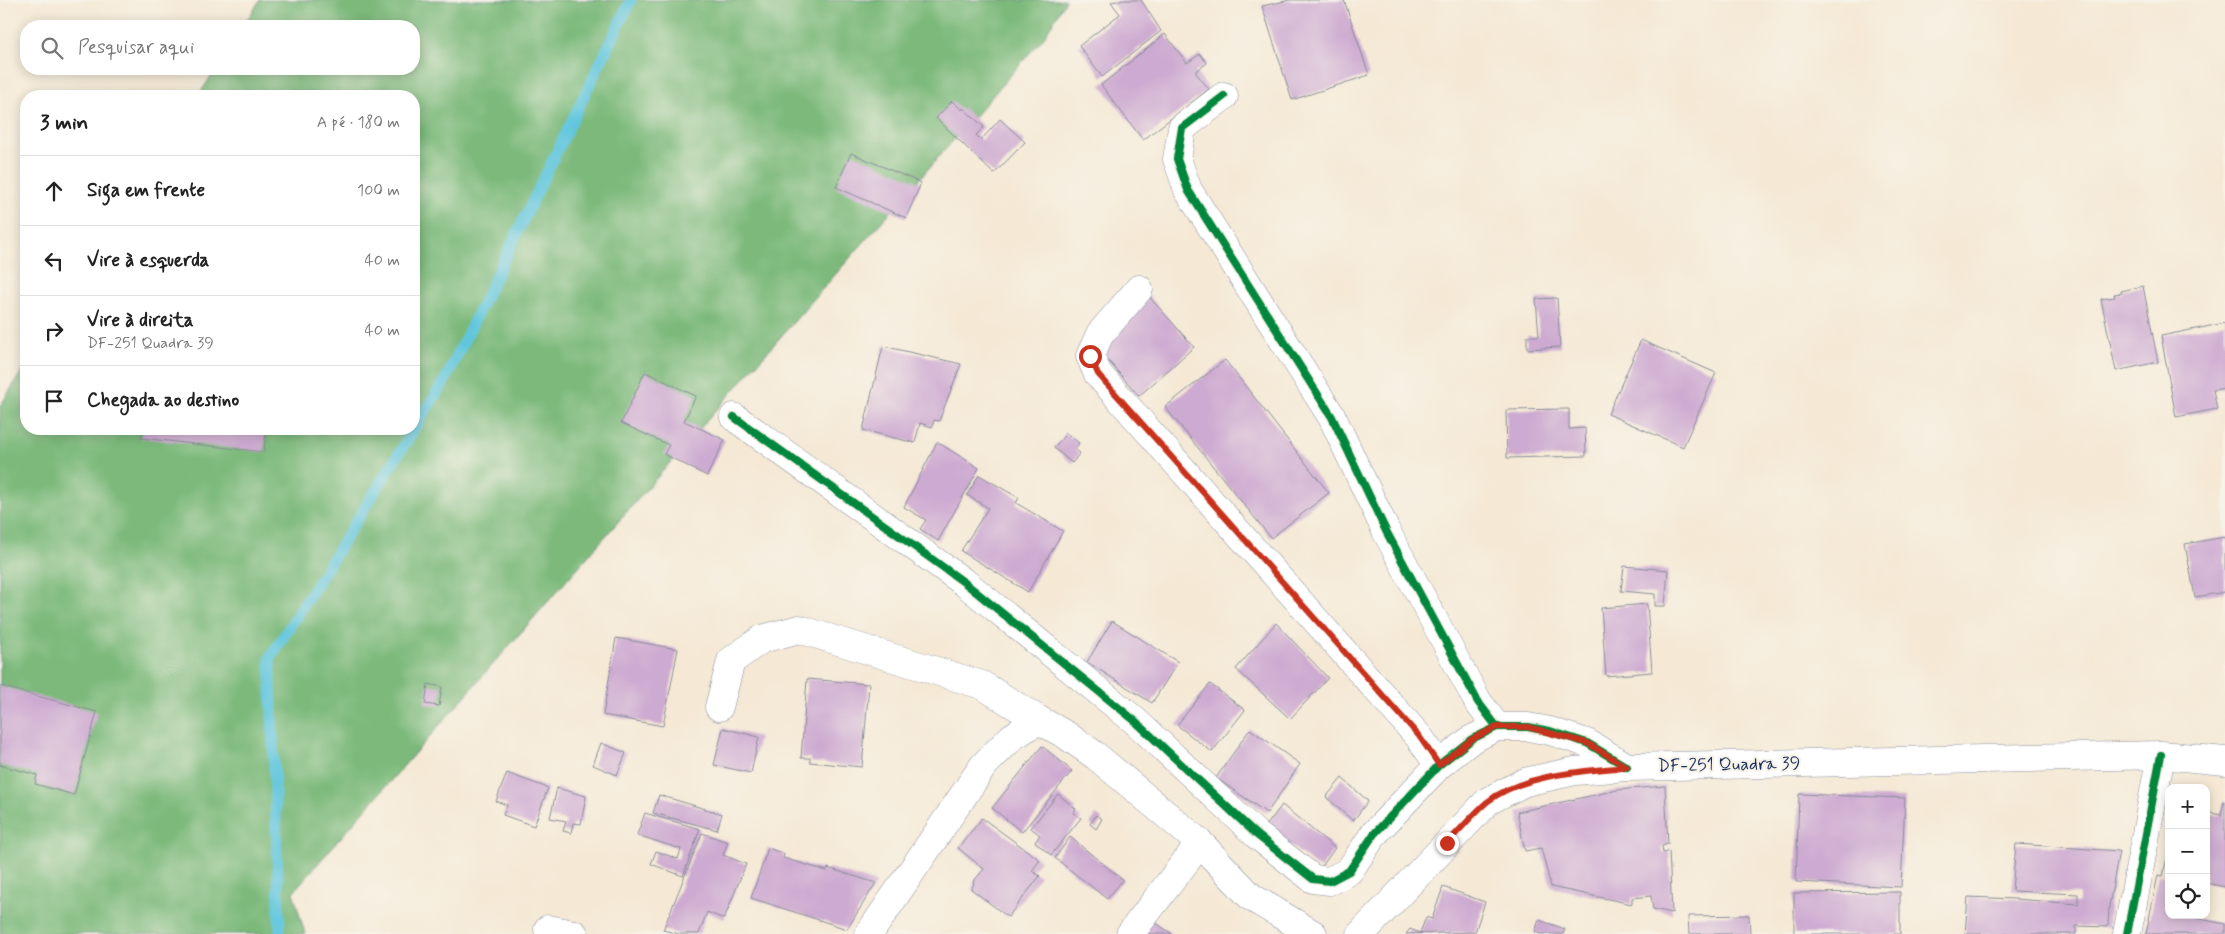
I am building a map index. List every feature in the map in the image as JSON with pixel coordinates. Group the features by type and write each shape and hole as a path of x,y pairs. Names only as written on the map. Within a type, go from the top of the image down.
{"street":[{"path":"1224,96 1182,128 1177,159 1188,190 1332,417 1386,531 1478,702 1497,727"},
{"path":"1139,289 1100,334 1090,356 1098,374 1419,736 1439,765"},
{"path":"734,417 965,583 1134,720 1258,835 1313,879 1330,881 1349,871 1374,834 1439,765 1472,739 1497,727 1528,727 1550,731 1587,743 1627,767"},
{"path":"719,707 731,661 762,639 800,629 982,685 1066,735 1096,756 1200,843 1251,897 1313,934"},
{"path":"869,934 984,765 1012,736 1039,720"},
{"path":"2127,934 2161,755"},
{"name":"DF-251 Quadra 39","path":"1361,934 1488,801 1525,782 1575,772 1627,767 2161,755 2225,761"},
{"path":"1130,934 1200,843"}],"green space":[{"path":"260,0 1066,0 1044,37 293,892 305,934 0,934 0,406 20,374 20,435 420,435 420,90 202,90 212,75 420,75 420,20 247,20"}],"building":[{"path":"1141,0 1161,31 1102,77 1079,46 1120,14 1111,2"},
{"path":"1290,0 1344,0 1369,75 1292,100 1262,6"},
{"path":"1165,34 1187,63 1200,54 1207,63 1195,72 1209,89 1143,140 1101,85"},
{"path":"952,101 962,110 963,108 984,127 976,135 981,140 1000,119 1025,142 994,174 936,118"},
{"path":"851,153 921,183 906,218 836,187"},
{"path":"2143,286 2158,362 2116,371 2101,299 2115,297 2114,294 2122,293 2121,291"},
{"path":"1145,292 1194,347 1139,396 1092,342"},
{"path":"1557,298 1560,347 1527,349 1527,336 1539,336 1536,299"},
{"path":"2225,323 2225,388 2213,390 2217,409 2176,417 2161,336"},
{"path":"1641,340 1716,373 1683,447 1608,414"},
{"path":"883,346 961,364 939,421 934,420 932,427 920,423 915,443 863,430"},
{"path":"1225,360 1329,493 1271,538 1165,407"},
{"path":"645,372 696,396 684,421 725,440 707,476 664,454 669,445 621,423"},
{"path":"1569,409 1569,429 1585,428 1586,456 1507,458 1506,410"},
{"path":"1066,433 1079,443 1075,450 1080,453 1072,463 1054,448"},
{"path":"141,435 265,435 264,452 141,438"},
{"path":"937,442 979,468 938,541 920,529 926,520 904,507"},
{"path":"979,475 1019,498 1016,503 1063,531 1028,592 961,551 988,508 967,495"},
{"path":"2225,537 2225,592 2195,597 2185,544"},
{"path":"1624,566 1668,570 1665,606 1655,606 1655,594 1621,591"},
{"path":"1647,604 1652,672 1606,676 1601,608"},
{"path":"1112,621 1178,662 1152,703 1087,662"},
{"path":"1276,623 1328,678 1290,719 1236,669"},
{"path":"616,638 678,649 663,726 603,715"},
{"path":"807,679 869,684 862,767 810,762 810,758 801,758"},
{"path":"428,684 442,687 439,706 425,704"},
{"path":"1210,684 1245,710 1212,752 1177,725"},
{"path":"0,686 97,712 74,795 35,784 37,775 0,765"},
{"path":"723,728 759,737 751,773 714,765"},
{"path":"1250,729 1300,764 1267,813 1216,778"},
{"path":"601,743 626,753 617,775 593,765"},
{"path":"1042,746 1072,771 1022,832 992,808"},
{"path":"507,773 548,788 534,826 503,815 507,805 496,801"},
{"path":"1342,778 1368,801 1353,821 1326,797"},
{"path":"1665,786 1668,844 1662,846 1663,853 1669,851 1672,913 1653,909 1651,896 1632,898 1632,904 1551,887 1541,848 1525,851 1517,812 1617,790"},
{"path":"557,788 586,796 581,824 573,823 571,833 563,831 566,821 550,818"},
{"path":"1058,794 1076,809 1073,813 1081,818 1051,855 1035,842 1040,835 1031,828"},
{"path":"1799,794 1905,798 1901,887 1796,882"},
{"path":"659,795 722,814 717,830 653,813"},
{"path":"2225,801 2225,887 2210,884 2210,813 2221,815"},
{"path":"1282,805 1335,848 1320,869 1266,826"},
{"path":"645,813 700,829 683,876 651,864 656,851 678,859 681,849 637,835"},
{"path":"1096,815 1102,819 1096,829 1090,824"},
{"path":"982,818 1040,860 1032,871 1040,876 1008,917 971,889 974,884 973,882 984,869 958,848"},
{"path":"702,833 728,842 723,855 746,864 724,919 707,912 699,934 679,934 663,930"},
{"path":"1070,837 1123,880 1107,899 1055,858"},
{"path":"2016,844 2119,851 2109,906 2108,927 2076,926 2076,934 1965,934 1968,897 2078,904 2078,894 2012,891"},
{"path":"768,848 784,854 783,858 827,871 828,868 876,883 847,929 751,898"},
{"path":"2165,867 2165,919 2201,919 2225,924 2225,934 2146,934 2158,875 2163,876"},
{"path":"1443,887 1485,902 1475,932 1406,934 1410,929 1420,933 1426,917 1432,919"},
{"path":"1900,892 1900,934 1794,934 1794,893"},
{"path":"1749,915 1750,934 1689,934 1688,916"},
{"path":"1146,916 1172,934 1135,934"},
{"path":"1539,920 1565,929 1563,934 1540,934 1535,932"}],"waterway":[{"path":"420,420 445,380 631,0"},
{"path":"280,934 270,658 410,435"}],"cycle path":[{"path":"1224,96 1182,128 1177,159 1188,190 1332,417 1386,531 1478,702 1497,727"},
{"path":"734,417 965,583 1134,720 1257,835 1313,879 1330,881 1349,871 1374,834 1439,765 1472,739 1497,727 1528,727 1550,731 1587,743 1627,767"},
{"path":"2127,934 2161,755"}],"route":[{"path":"1090,356 1098,374 1419,736 1439,765 1472,739 1497,727 1528,727 1550,731 1587,743 1627,767 1575,772 1525,782 1488,801 1447,843"}]}
